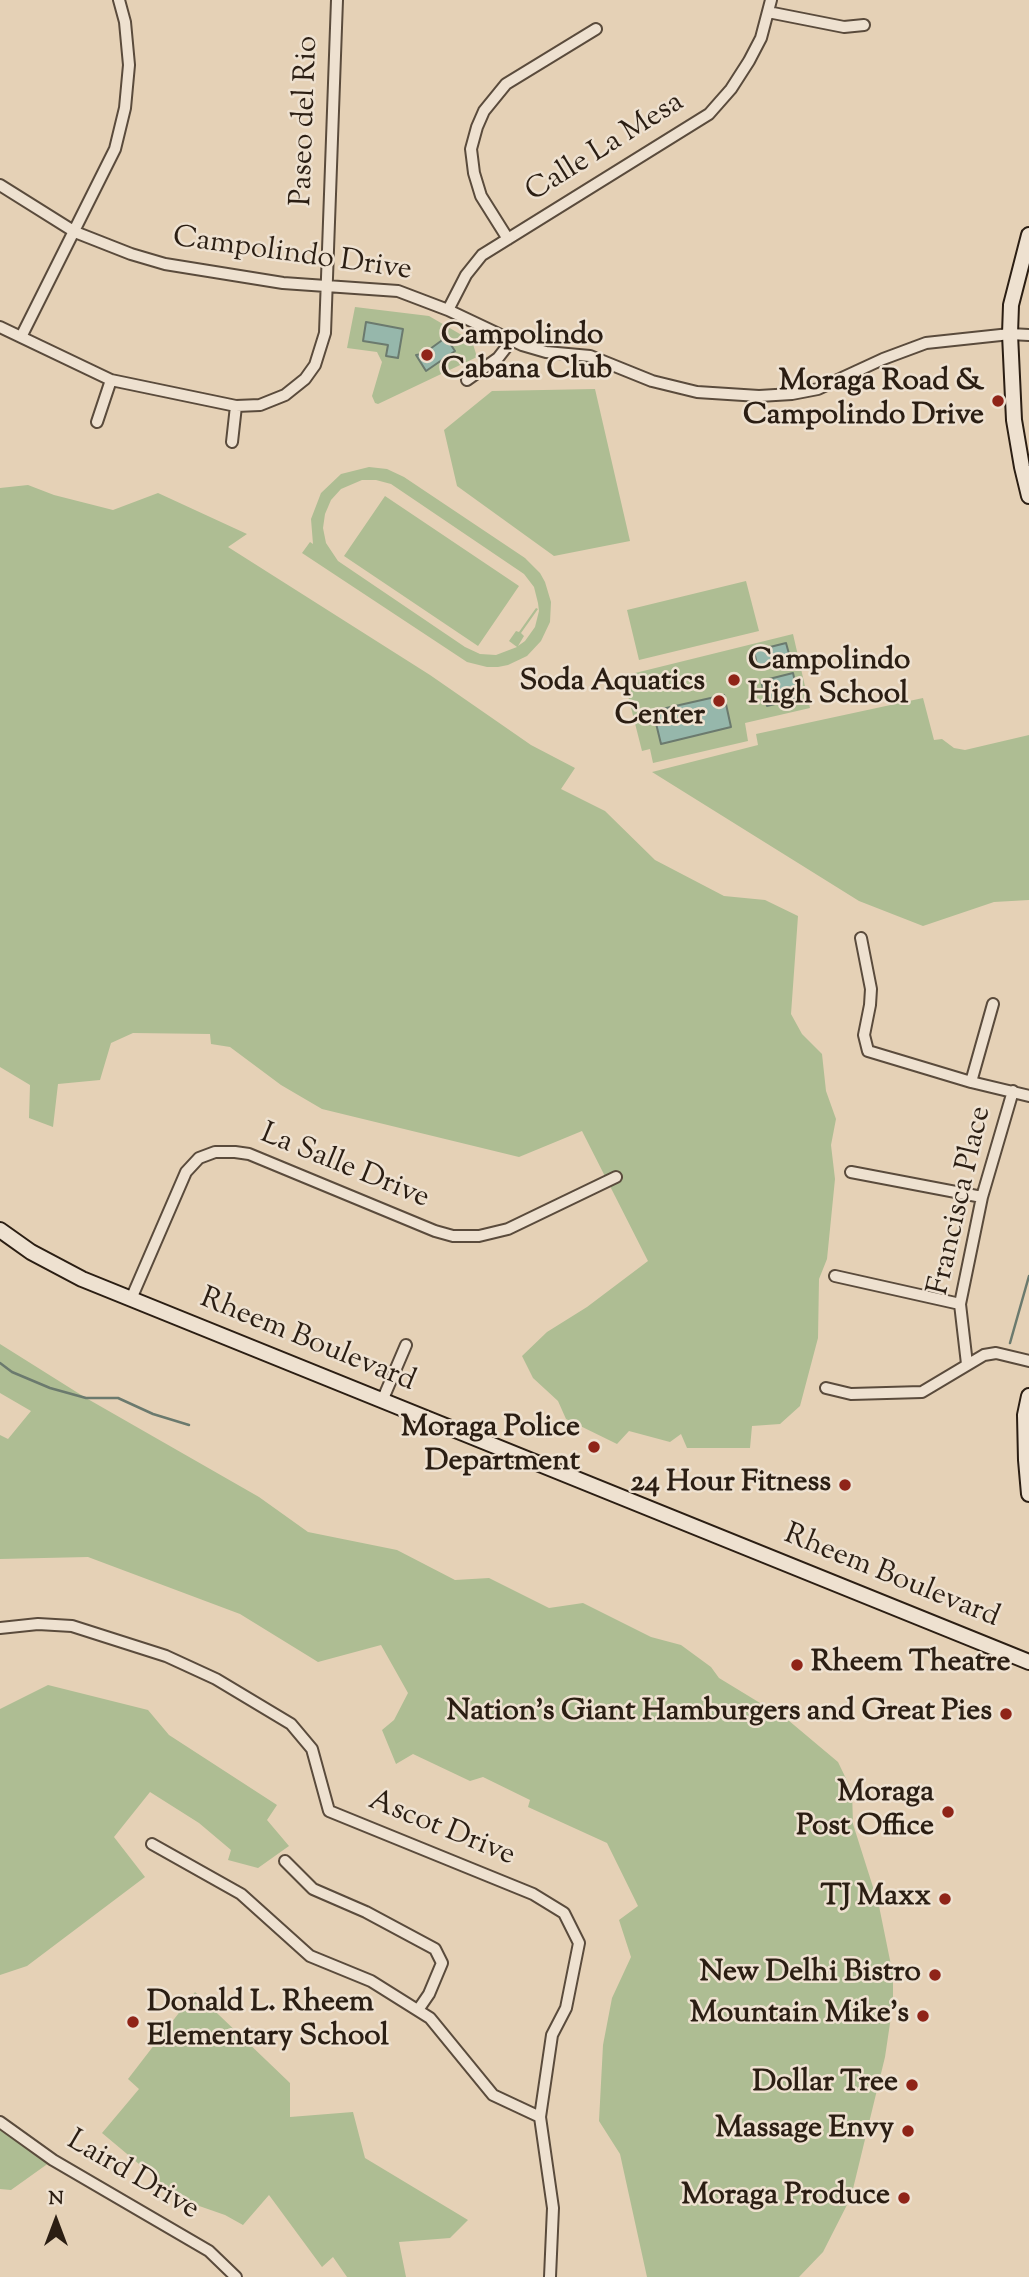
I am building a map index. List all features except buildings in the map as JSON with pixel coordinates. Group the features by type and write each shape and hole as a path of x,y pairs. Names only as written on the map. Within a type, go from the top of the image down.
{"street":[{"path":"21,337 115,149 125,108 129,65 125,22 119,0"},
{"name":"Paseo del Rio","path":"236,406 260,405 285,395 305,379 315,365 325,333 337,0"},
{"path":"769,6 844,27 864,25"},
{"name":"Calle La Mesa","path":"448,310 466,275 482,255 709,114 731,89 749,61 761,38 769,6"},
{"path":"509,239 481,196 474,173 471,149 477,127 489,104 506,84 596,29"},
{"name":"Campolindo Drive","path":"0,186 75,232 131,254 165,264 283,283 398,291 546,352 590,356 652,381 697,392 759,396 818,389 883,359 926,343 1010,334 1029,335"},
{"path":"1029,235 1011,305 1010,334 1014,420 1021,467 1029,496"},
{"path":"0,327 111,380 236,406 232,442"},
{"path":"467,380 498,358 512,340"},
{"path":"97,422 111,380"},
{"path":"861,938 871,989 864,1035 868,1051 971,1082 1029,1096"},
{"path":"971,1082 993,1004"},
{"name":"Francisca Place","path":"967,1364 960,1304 982,1197 1013,1091"},
{"name":"La Salle Drive","path":"131,1299 186,1172 198,1158 215,1153 248,1154 453,1236 479,1236 509,1229 617,1177"},
{"path":"851,1172 982,1197"},
{"name":"Rheem Boulevard","path":"0,1230 31,1252 131,1299 1029,1662"},
{"path":"835,1276 960,1304"},
{"path":"382,1401 406,1345"},
{"path":"826,1388 851,1394 922,1392 984,1355 996,1353 1029,1361"},
{"path":"1029,1396 1025,1415 1029,1494"},
{"name":"Ascot Drive","path":"0,1628 38,1623 72,1626 166,1656 216,1679 291,1724 312,1749 329,1811 533,1894 564,1913 579,1943 566,2008 552,2035 540,2118 553,2208 550,2277"},
{"path":"152,1844 241,1894 310,1956 371,1981 430,2018 493,2095 540,2118"},
{"path":"285,1861 313,1889 366,1912 435,1950 442,1963 429,1994 418,2010"},
{"name":"Laird Drive","path":"0,2122 52,2160 209,2251 236,2277"}],"green space":[{"name":"Campolindo Cabana Club","path":"355,307 429,316 472,341 477,357 378,404 375,403 372,396 382,362 377,352 347,348"},
{"path":"595,389 630,541 554,556 457,486 444,430 492,391"},
{"path":"369,467 387,469 404,477 525,558 540,573 551,602 550,622 541,641 527,656 508,665 487,667 467,662 302,553 310,542 313,544 311,519 321,493 341,474","holes":["362,480 391,484 524,574 534,587 539,611 535,627 525,641 518,646 524,636 521,633 538,609 536,608 509,641 517,647 496,655 480,654 465,647 338,561 326,543 323,528 331,500 341,489"]},
{"path":"28,485 54,495 113,510 158,493 247,534 228,547 430,675 531,745 575,768 561,789 605,811 655,860 724,896 765,900 798,916 791,1014 802,1034 822,1054 826,1091 836,1119 831,1145 835,1179 827,1259 819,1279 818,1338 800,1406 780,1424 752,1426 750,1448 687,1448 681,1434 670,1442 629,1431 617,1444 566,1419 558,1401 533,1378 522,1356 547,1332 587,1307 648,1261 582,1131 519,1157 322,1109 281,1085 230,1047 211,1044 210,1034 133,1033 111,1043 100,1080 58,1084 53,1127 29,1118 30,1085 0,1067 0,488"},
{"path":"385,496 519,586 478,646 344,556"},
{"path":"746,581 759,631 639,660 627,610"},
{"name":"Soda Aquatics Center","path":"793,634 810,708 745,723 748,741 653,763 650,749 642,751 623,676"},
{"path":"923,698 934,740 942,739 954,748 965,750 1029,735 1029,900 994,902 923,926 859,901 652,772 758,745 756,734"},
{"path":"0,1344 86,1398 259,1497 308,1532 397,1550 455,1580 489,1578 549,1608 583,1603 651,1637 681,1645 711,1667 719,1678 788,1720 838,1762 852,1791 853,1824 879,1906 893,1975 893,2003 885,2057 851,2197 823,2252 799,2277 647,2277 620,2154 599,2121 603,2045 612,1998 631,1957 619,1920 638,1906 607,1843 528,1807 530,1800 483,1777 470,1781 413,1754 396,1764 382,1730 394,1720 408,1693 381,1645 318,1662 240,1614 88,1557 0,1559 0,1435 8,1439 31,1411 0,1393"},
{"path":"48,1685 148,1710 169,1735 277,1805 267,1820 289,1846 258,1868 228,1860 231,1850 199,1823 150,1792 114,1837 145,1877 27,1966 0,1975 0,1709"},
{"path":"195,1992 290,2083 290,2117 353,2112 365,2158 468,2220 450,2238 399,2242 406,2277 347,2277 333,2257 322,2267 269,2195 243,2225 225,2215 182,2200 102,2133 139,2089 128,2079"},
{"path":"0,2122 53,2160 11,2190 0,2189"}],"water":[{"path":"366,322 403,329 398,358 386,356 388,345 363,341"},
{"path":"445,336 455,351 426,371 416,355 423,354"},
{"path":"786,643 791,661 758,669 754,651"},
{"path":"793,673 799,698 767,706 761,681"},
{"path":"724,695 731,727 661,744 653,711"}],"waterway":[{"path":"1010,1343 1029,1276"},
{"path":"0,1363 12,1372 50,1388 86,1398 118,1398 153,1414 189,1425"}],"place":[{"name":"Campolindo Cabana Club","path":"427,355"},
{"name":"Moraga Road & Campolindo Drive","path":"998,401"},
{"name":"Campolindo High School","path":"734,680"},
{"name":"Soda Aquatics Center","path":"719,701"},
{"name":"Moraga Police Department","path":"594,1447"},
{"name":"24 Hour Fitness","path":"845,1485"},
{"name":"Rheem Theatre","path":"797,1665"},
{"name":"Nation's Giant Hamburgers and Great Pies","path":"1006,1714"},
{"name":"Moraga Post Office","path":"948,1812"},
{"name":"TJ Maxx","path":"945,1899"},
{"name":"New Delhi Bistro","path":"935,1975"},
{"name":"Mountain Mike's","path":"923,2016"},
{"name":"Donald L. Rheem Elementary School","path":"133,2022"},
{"name":"Dollar Tree","path":"912,2085"},
{"name":"Massage Envy","path":"908,2131"},
{"name":"Moraga Produce","path":"904,2198"}]}
